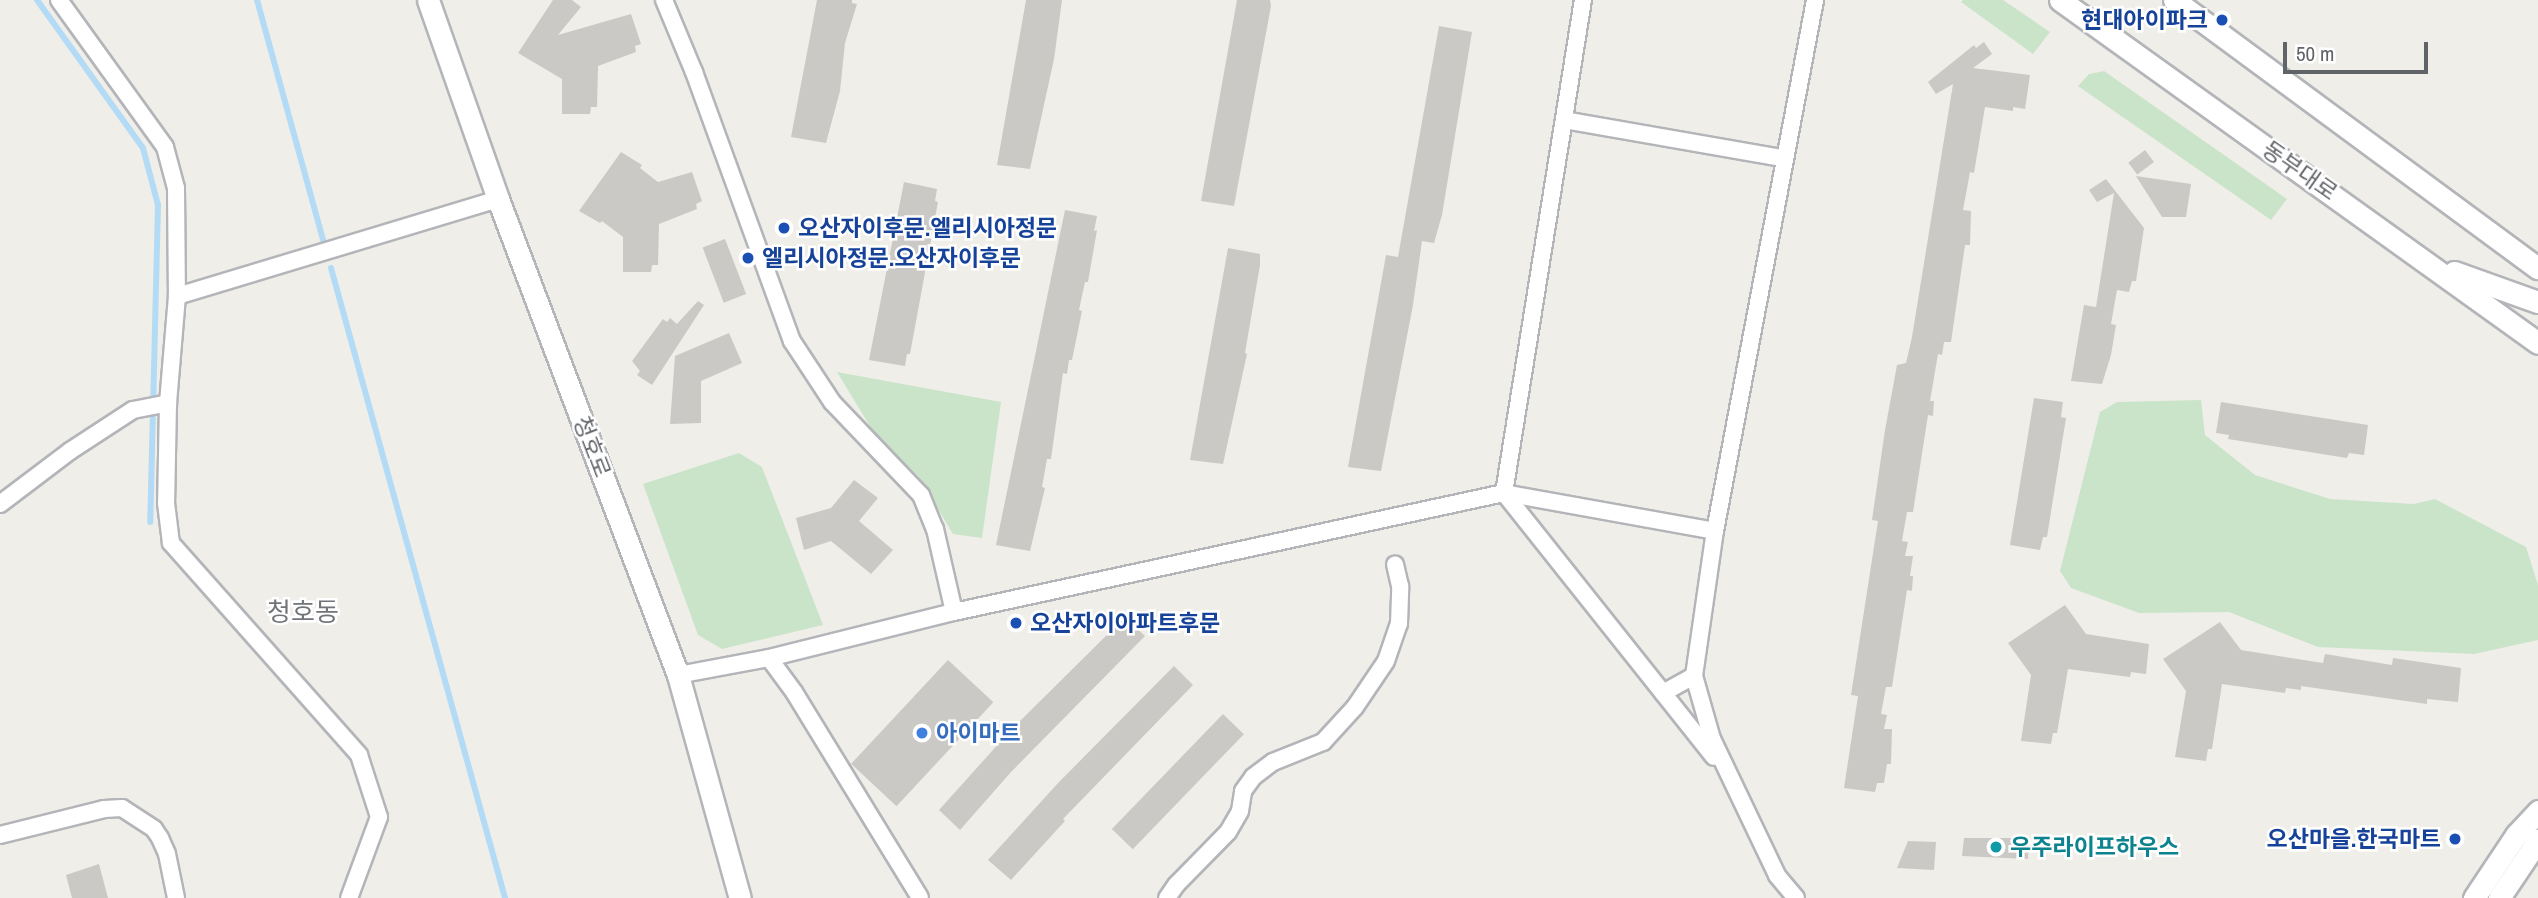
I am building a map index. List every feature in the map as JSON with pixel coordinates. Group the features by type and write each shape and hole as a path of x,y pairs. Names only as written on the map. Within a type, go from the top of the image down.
{"main road":[{"name":"청호로","path":"428,0 498,199 678,675 740,898"},
{"name":"동부대로","path":"2060,0 2433,264 2538,343"},
{"path":"2174,0 2538,268"},
{"path":"2433,264 2538,302"},
{"path":"2474,898 2516,835 2538,811"},
{"path":"2499,898 2538,840"}],"street":[{"path":"60,0 165,147 176,188 177,296 167,403 166,503 171,543 359,755 370,781 379,817 349,898"},
{"path":"664,0 694,72 792,341 832,402 921,495 935,529 954,612"},
{"path":"1583,0 1504,493 1731,779"},
{"path":"1796,898 1777,875 1712,739 1694,676 1715,531 1782,158 1815,0"},
{"path":"1564,120 1782,158"},
{"path":"177,296 498,199"},
{"path":"0,504 70,451 140,409 167,403"},
{"path":"678,675 769,658 954,612 1504,493 1715,531"},
{"path":"1167,898 1176,885 1228,832 1240,811 1243,791 1253,777 1273,762 1323,742 1354,707 1378,673 1386,661 1398,624 1399,586 1395,565"},
{"path":"769,658 794,692 920,898"},
{"path":"1663,693 1694,676"},
{"path":"0,835 104,809 122,808 144,821 160,838 167,855 176,898"}],"green space":[{"path":"2003,0 2050,32 2033,54 1961,2"},
{"path":"2104,71 2287,199 2271,220 2078,86 2089,74"},
{"path":"837,372 1001,402 982,538 953,534 919,477 871,428"},
{"path":"2201,400 2205,435 2255,475 2330,499 2414,504 2435,499 2526,547 2538,585 2538,640 2474,654 2318,647 2229,612 2139,613 2071,588 2060,571 2100,412 2117,402"},
{"path":"739,453 762,467 823,625 722,649 698,635 643,484"}],"building":[{"path":"553,0 572,0 581,7 558,35 631,14 641,44 635,46 636,52 598,66 597,107 591,107 590,114 562,114 562,79 518,53"},
{"path":"817,0 852,0 852,3 857,4 845,43 840,91 826,143 791,137"},
{"path":"1026,0 1062,0 1054,59 1030,169 997,165"},
{"path":"1237,0 1270,0 1271,6 1234,206 1201,201"},
{"path":"1439,26 1472,32 1442,215 1434,243 1422,241 1413,305 1381,471 1348,467 1386,255 1398,257"},
{"path":"1984,42 1992,54 1973,68 2030,75 2025,109 2013,107 2013,111 1985,107 1974,173 1970,172 1963,210 1971,211 1970,245 1965,245 1951,342 1944,342 1942,355 1938,354 1930,401 1934,401 1933,416 1928,415 1913,512 1907,512 1902,541 1908,542 1905,556 1913,556 1910,576 1913,576 1912,591 1907,590 1892,687 1886,687 1881,714 1887,715 1884,729 1892,729 1891,764 1887,764 1884,783 1877,783 1875,792 1844,788 1858,696 1851,695 1878,521 1872,520 1885,430 1897,365 1906,363 1912,337 1953,84 1936,94 1928,82 1974,45 1976,48"},
{"path":"2145,150 2154,162 2137,175 2128,163"},
{"path":"621,152 642,165 640,168 658,182 692,172 702,201 696,204 697,209 659,224 658,265 652,265 651,272 623,272 623,237 602,221 600,223 579,211"},
{"path":"2136,176 2191,184 2186,217 2162,217"},
{"path":"2106,179 2144,228 2136,281 2132,281 2129,292 2117,290 2111,324 2116,325 2102,384 2071,381 2084,305 2096,307 2114,193 2097,202 2089,190"},
{"path":"904,182 937,189 935,201 938,202 910,354 907,354 905,366 869,360"},
{"path":"1065,210 1097,216 1094,231 1097,230 1088,282 1085,282 1079,310 1082,311 1072,360 1069,360 1067,374 1063,373 1051,459 1047,459 1042,487 1045,488 1030,551 996,545"},
{"path":"725,239 746,294 724,303 703,248"},
{"path":"1228,248 1260,254 1260,265 1245,353 1247,354 1223,464 1190,460"},
{"path":"698,301 704,305 652,385 637,375 640,371 632,361 663,319 667,322 670,318 677,324"},
{"path":"729,333 742,363 701,381 701,423 670,424 675,356"},
{"path":"2034,398 2063,402 2061,417 2066,418 2047,537 2043,537 2040,550 2010,545"},
{"path":"2221,402 2368,425 2364,455 2349,453 2347,458 2228,439 2229,435 2216,433"},
{"path":"854,480 878,498 859,521 893,550 871,574 831,541 804,550 796,518 831,508"},
{"path":"2065,605 2086,634 2149,644 2146,674 2131,672 2130,677 2068,669 2057,733 2053,733 2051,744 2021,741 2031,675 2008,643"},
{"path":"1125,617 1145,636 1011,772 960,830 939,810 1010,731"},
{"path":"2220,622 2241,650 2323,663 2325,654 2392,665 2393,658 2461,668 2458,702 2427,699 2427,704 2301,686 2301,690 2286,688 2285,693 2222,684 2212,749 2208,749 2206,761 2175,757 2186,691 2163,659"},
{"name":"아이마트","path":"948,660 993,702 897,806 851,764"},
{"path":"1174,666 1193,685 1063,819 1065,821 1011,880 988,860 1059,782"},
{"path":"1223,714 1244,734 1133,849 1112,829"},
{"name":"우주라이프하우스","path":"1964,838 2029,838 2028,859 1962,856"},
{"path":"1908,841 1936,842 1934,870 1897,868"},
{"path":"99,864 108,898 72,898 66,875"}],"waterway":[{"path":"37,0 143,148 158,205 150,522"},
{"path":"257,0 324,243"},
{"path":"331,268 505,898"}],"place":[{"name":"현대아이파크","path":"2222,20"},
{"name":"오산자이후문.엘리시아정문","path":"784,228"},
{"name":"엘리시아정문.오산자이후문","path":"748,258"},
{"name":"오산자이아파트후문","path":"1016,623"},
{"name":"아이마트","path":"922,733"},
{"name":"오산마을.한국마트","path":"2455,839"},
{"name":"우주라이프하우스","path":"1996,847"}],"district":[{"name":"청호동","path":"303,612"}]}
